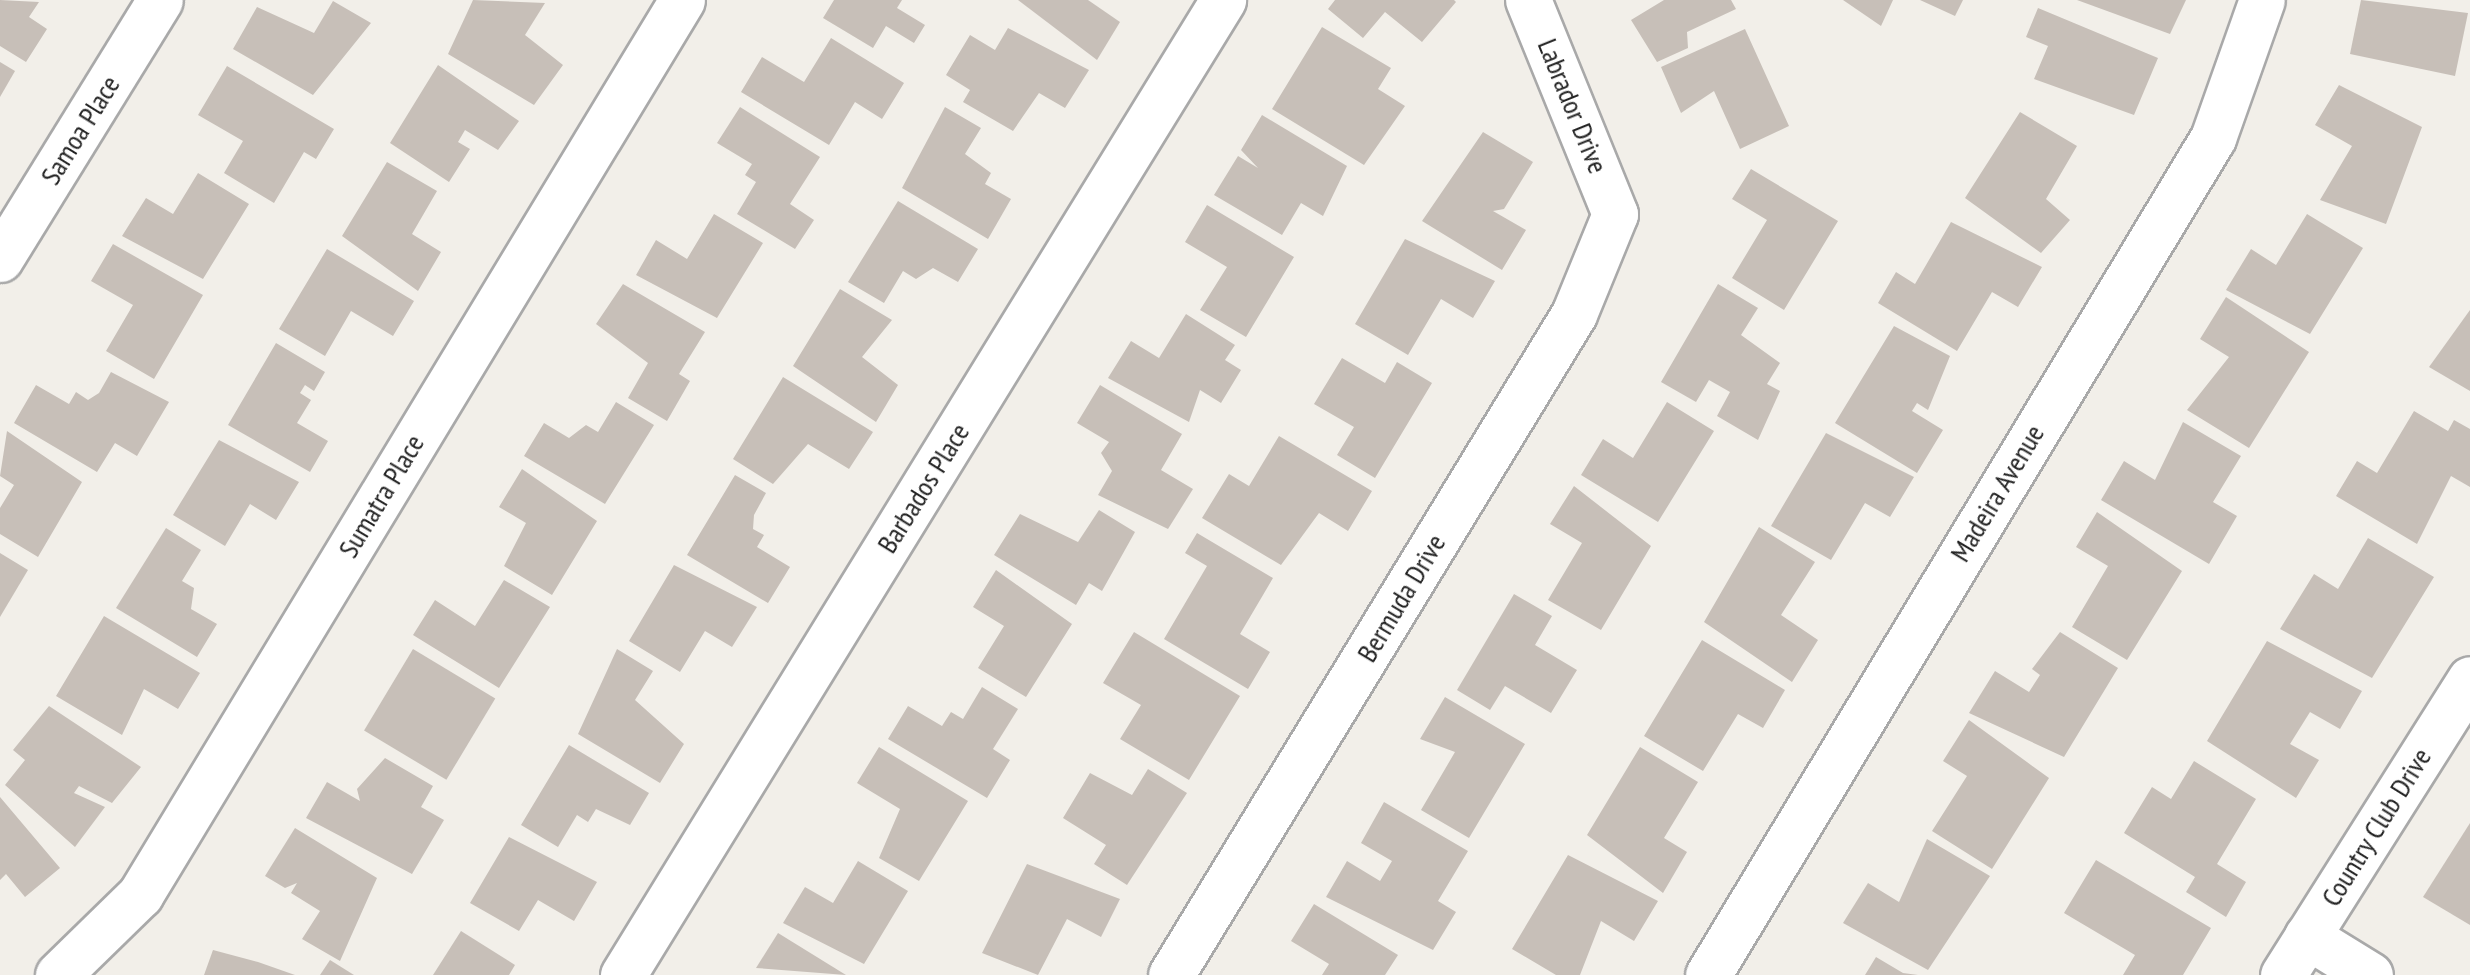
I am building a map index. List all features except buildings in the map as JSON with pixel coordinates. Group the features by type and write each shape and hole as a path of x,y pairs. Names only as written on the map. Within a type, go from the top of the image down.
{"street":[{"name":"Samoa Place","path":"0,259 160,0"},
{"name":"Sumatra Place","path":"58,975 140,895 682,0"},
{"name":"Barbados Place","path":"623,975 1223,0"},
{"name":"Labrador Drive","path":"1528,0 1615,214"},
{"name":"Madeira Avenue","path":"1708,975 2213,138 2262,0"},
{"name":"Bermuda Drive","path":"1172,975 1574,314 1615,214"},
{"name":"Country Club Drive","path":"2282,975 2470,678"},
{"path":"2307,936 2370,975"}]}
